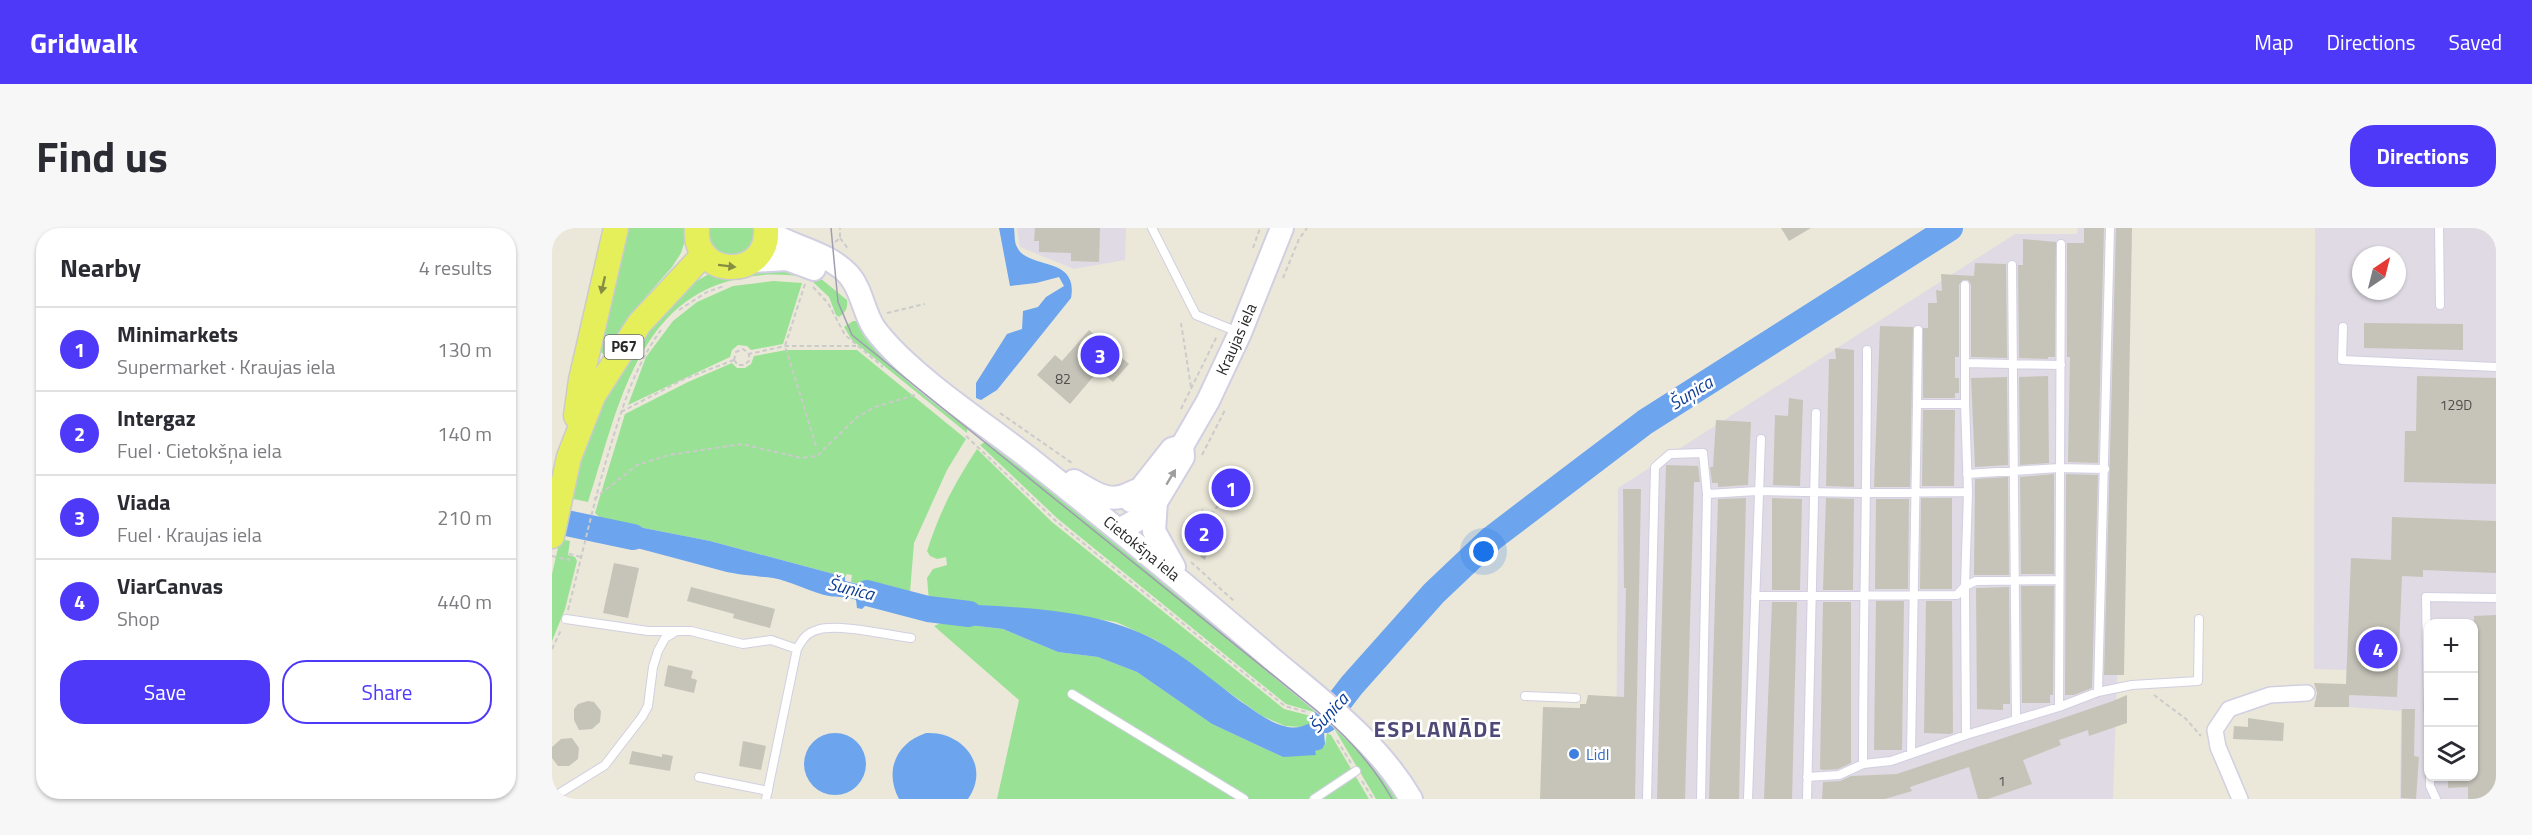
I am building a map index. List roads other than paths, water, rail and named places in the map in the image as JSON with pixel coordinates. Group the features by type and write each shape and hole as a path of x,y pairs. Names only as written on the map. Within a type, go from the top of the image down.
{"main road":[{"path":"569,457 581,380 616,228"},
{"path":"697,228 697,240 704,254 710,261 727,268 753,261 764,246 766,229"},
{"name":"P67","path":"553,533 569,457 593,396 639,324 704,254"}],"street":[{"name":"Kraujas iela","path":"1119,531 1124,513 1147,496 1172,449 1190,454 1232,330 1282,228"},
{"name":"Cietokšņa iela","path":"766,229 780,240 824,258 849,275 874,312 874,327 895,353 1119,531 1186,570 1317,708 1343,720 1384,760 1411,799"},
{"name":"Cietokšņa iela","path":"753,261 787,259 810,267 836,283 874,312"},
{"path":"1026,457 1098,494 1120,497 1147,496 1154,531 1186,570"},
{"path":"2240,799 2222,757 2215,730 2229,709 2270,695 2307,693"}],"lane":[{"path":"1152,228 1196,315 1232,330"},
{"path":"2098,692 2110,228"},
{"path":"2439,228 2440,305"},
{"path":"2059,707 2061,244"},
{"path":"2012,265 2016,719"},
{"path":"1965,285 1968,492 1965,586 1966,735"},
{"path":"2343,327 2342,360 2496,367"},
{"path":"1911,752 1917,330"},
{"path":"1863,764 1867,350"},
{"path":"1965,363 2061,365"},
{"path":"1917,404 1965,404"},
{"path":"1807,799 1816,413"},
{"path":"1748,799 1757,491 1761,439"},
{"path":"1647,799 1655,467 1670,454 1703,453 1707,494 1701,799"},
{"path":"1967,474 2059,468 2105,469"},
{"path":"1707,494 1757,491 1968,492"},
{"path":"1755,596 1957,595 1965,586 1976,580 2059,580"},
{"path":"2427,673 2426,597 2496,598"},
{"path":"566,619 648,631 691,631 742,644 771,640 797,649"},
{"path":"1808,777 1839,775 1863,764 1891,761 1911,752 2059,707 2098,692 2140,684 2198,681 2199,619"},
{"path":"699,777 767,795 797,649 803,638 815,630 832,627 911,638"},
{"path":"552,798 605,765 642,717 648,706 653,667 658,651 665,638 675,631"},
{"path":"1072,694 1244,799"},
{"path":"1525,696 1576,698"},
{"path":"1314,799 1356,771"},
{"path":"2430,781 2436,799"}],"water":[{"path":"999,228 1014,228 1016,245 1023,254 1060,269 1067,275 1071,284 1071,298 997,390 981,400 976,398 976,383 1007,334 1022,329 1023,311 1038,307 1046,297 1064,286 1059,277 1010,286"},
{"path":"603,520 710,541 845,577 845,581 899,594 900,605 896,608 867,604 862,609 857,608 856,600 853,599 833,597 773,578 723,571 599,538"},
{"path":"949,603 1054,611 1081,615 1131,629 1166,646 1256,712 1284,726 1294,727 1310,723 1317,718 1340,690 1351,698 1324,733 1325,744 1322,749 1315,751 1316,755 1283,757 1212,724 1137,672 1098,657 1058,652 1003,629 944,622 934,614 935,608"},
{"path":"829,733 841,733 857,742 864,752 866,764 864,776 857,786 841,795 829,795 818,790 809,781 804,770 804,758 809,747 818,738"},
{"path":"926,733 951,738 962,744 970,753 975,763 976,774 974,787 968,799 899,799 893,778 896,759 907,744"}],"waterway":[{"name":"Šuņica","path":"1325,720 1352,685 1434,593 1491,539 1645,422 1950,228"},
{"name":"Šuņica","path":"552,520 633,537"},
{"name":"Šuņica","path":"867,593 928,609 969,614"}],"tram line":[{"path":"831,228 838,302 852,335 1316,710 1358,751 1392,799"}],"place":[{"name":"Viada","path":"1100,355"},
{"name":"Minimarkets","path":"1231,488"},
{"name":"Intergaz","path":"1204,533"},
{"name":"ViarCanvas","path":"2378,649"},
{"name":"Lidl","path":"1574,754"}],"district":[{"name":"ESPLANĀDE","path":"1438,729"}]}
